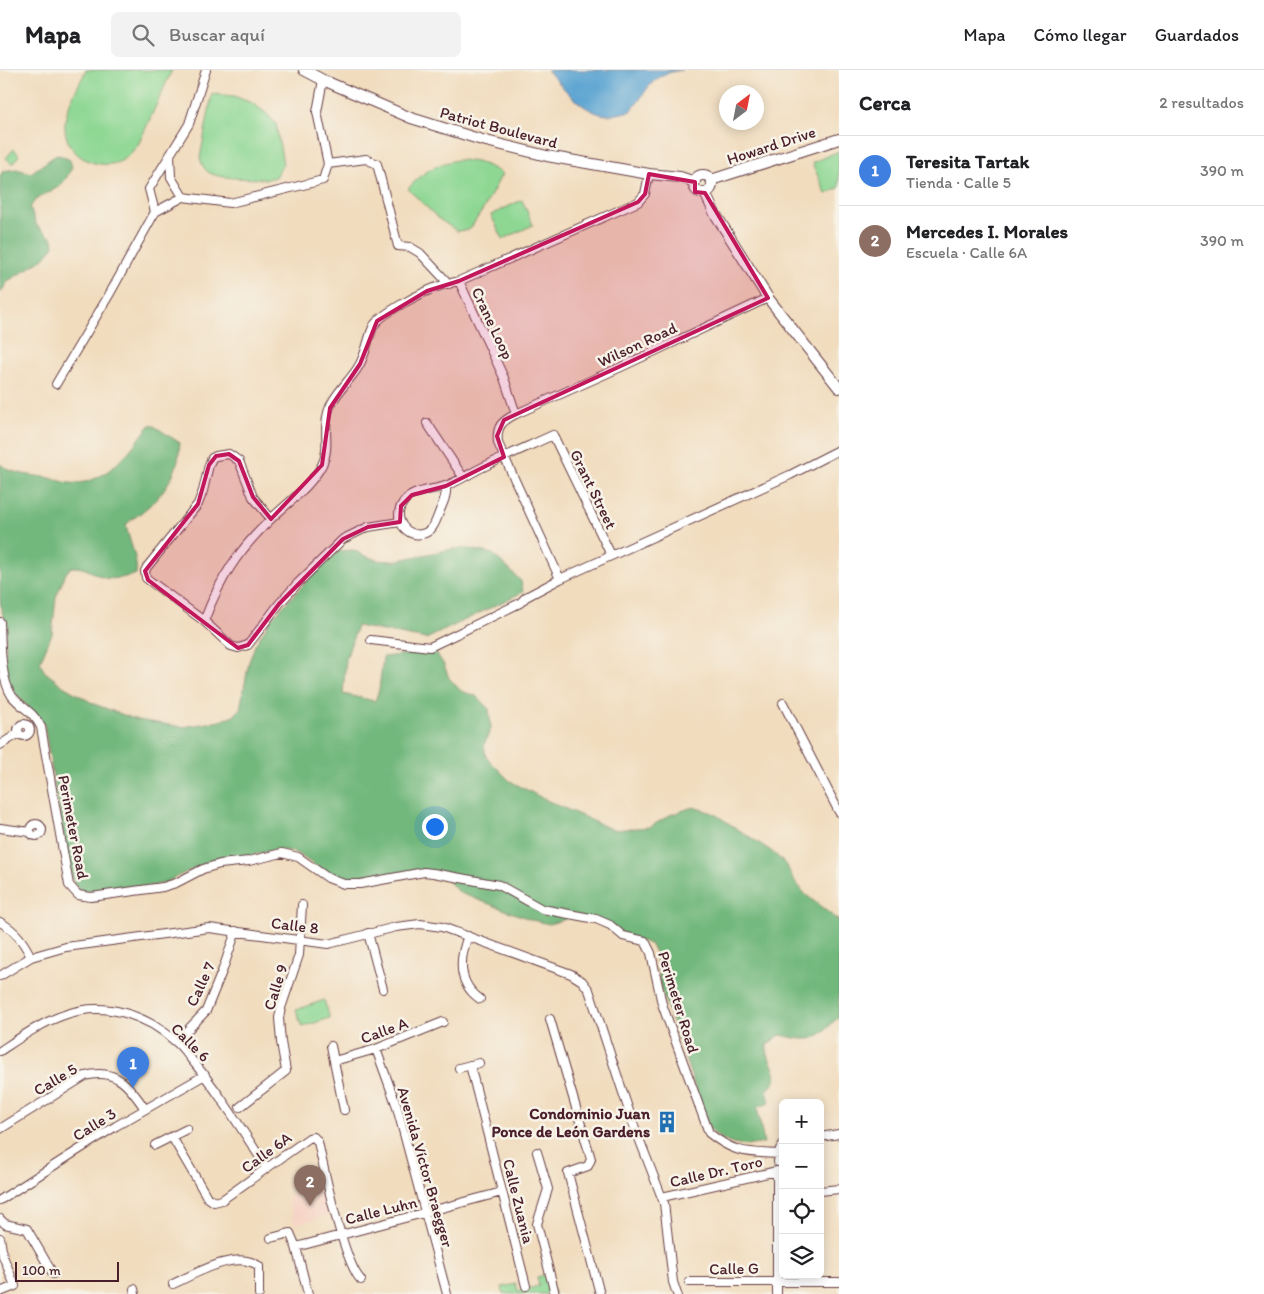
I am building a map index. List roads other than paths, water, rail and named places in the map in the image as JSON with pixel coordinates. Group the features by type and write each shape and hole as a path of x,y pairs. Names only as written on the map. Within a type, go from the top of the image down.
{"street":[{"path":"154,212 149,189 189,124 206,70"},
{"name":"Patriot Boulevard","path":"304,70 411,118 482,140 547,156 649,174 680,177 695,182"},
{"path":"56,384 122,273 154,212 182,197 230,203 322,180 328,164 316,112 323,80"},
{"name":"Howard Drive","path":"711,180 839,139"},
{"path":"170,155 171,178 182,197"},
{"path":"328,164 366,159 377,164 398,246 410,247 420,253 449,284"},
{"name":"Crane Loop","path":"516,414 504,378 459,281 638,202 645,194 649,174"},
{"path":"704,193 711,188 711,180 708,176 702,175 695,182 697,190 704,193 768,298 839,388"},
{"path":"204,620 214,594 230,566 244,547 309,482 322,465 327,449 327,417 330,408 340,390 360,364 378,321 397,307 427,291 459,281"},
{"name":"Wilson Road","path":"516,414 768,298"},
{"path":"516,414 504,420 497,436 504,457 560,579"},
{"path":"427,423 463,477"},
{"name":"Grant Street","path":"504,457 553,435 611,555"},
{"path":"371,640 430,647 520,603 526,597 560,579 839,450"},
{"path":"271,519 253,497 237,458 225,454 216,456 212,458 209,465 198,504 145,571 148,580 173,596 204,620 231,646 238,648 248,645 285,597 344,539 368,527 400,522"},
{"path":"446,486 445,498 433,526 428,531 418,534 409,532 400,522 400,510 408,498 418,492 446,486 504,457"},
{"name":"Perimeter Road","path":"0,622 1,678 10,694 17,702 35,715 41,726 69,886 78,895 91,897 163,887 220,864 249,861 282,853 298,857 328,878 344,884 360,884 424,872 433,873 499,885 542,909 596,919 610,925 623,936 645,941 648,946 662,1004 709,1133 723,1144 741,1152 779,1158"},
{"path":"784,703 839,812"},
{"path":"0,745 18,733"},
{"path":"0,828 30,832"},
{"name":"Calle 9","path":"240,1107 286,1071 279,1028 281,1008 299,955 302,905"},
{"path":"0,922 22,939 30,957"},
{"name":"Calle 8","path":"0,976 30,957 66,947 190,930 209,928 328,944 420,924 442,927 571,974 582,981 589,990 633,1123 662,1197"},
{"name":"Calle 7","path":"176,1042 206,1011 236,931"},
{"path":"368,934 383,989"},
{"path":"468,936 462,952 461,968 471,993 480,999"},
{"name":"Calle 6","path":"0,1050 44,1023 68,1013 113,1010 152,1023 176,1042 205,1075 268,1168"},
{"path":"550,1020 591,1159 588,1166 568,1174 600,1294"},
{"name":"Calle A","path":"334,1061 376,1049 443,1022"},
{"path":"331,1046 344,1110"},
{"name":"Avenida Víctor Braegger","path":"376,1049 396,1104 447,1294"},
{"path":"458,1068 479,1062"},
{"name":"Calle Zuania","path":"470,1065 526,1286"},
{"name":"Calle 5","path":"0,1129 85,1076 93,1074 107,1074 121,1080 128,1086 145,1109"},
{"name":"Calle 3","path":"0,1200 145,1109 205,1075"},
{"path":"155,1146 187,1129"},
{"path":"824,1136 839,1134"},
{"name":"Calle 6A","path":"172,1137 207,1197 214,1202 222,1200 309,1138 314,1137 318,1142 342,1234"},
{"path":"537,1152 548,1189 538,1224 555,1294"},
{"name":"Calle Dr. Toro","path":"662,1197 777,1171 779,1189"},
{"path":"824,1190 839,1188"},
{"name":"Calle Luhn","path":"296,1247 502,1192"},
{"path":"662,1197 673,1282 677,1294"},
{"path":"0,1219 5,1224 27,1229 54,1274"},
{"path":"777,1294 779,1224"},
{"path":"271,1238 290,1233 296,1247 308,1294"},
{"path":"342,1234 356,1275 361,1280"},
{"path":"0,1238 2,1256 14,1286 0,1292"},
{"path":"172,1284 224,1261 251,1262 259,1266 259,1294"},
{"name":"Calle G","path":"689,1282 839,1282"}],"water":[{"path":"547,70 683,70 672,72 657,79 631,111 608,115 590,110 582,105"}],"place":[{"name":"Teresita Tartak","path":"133,1088"},
{"name":"Condominio Juan Ponce de León Gardens","path":"667,1122"},
{"name":"Mercedes I. Morales","path":"310,1206"}]}
